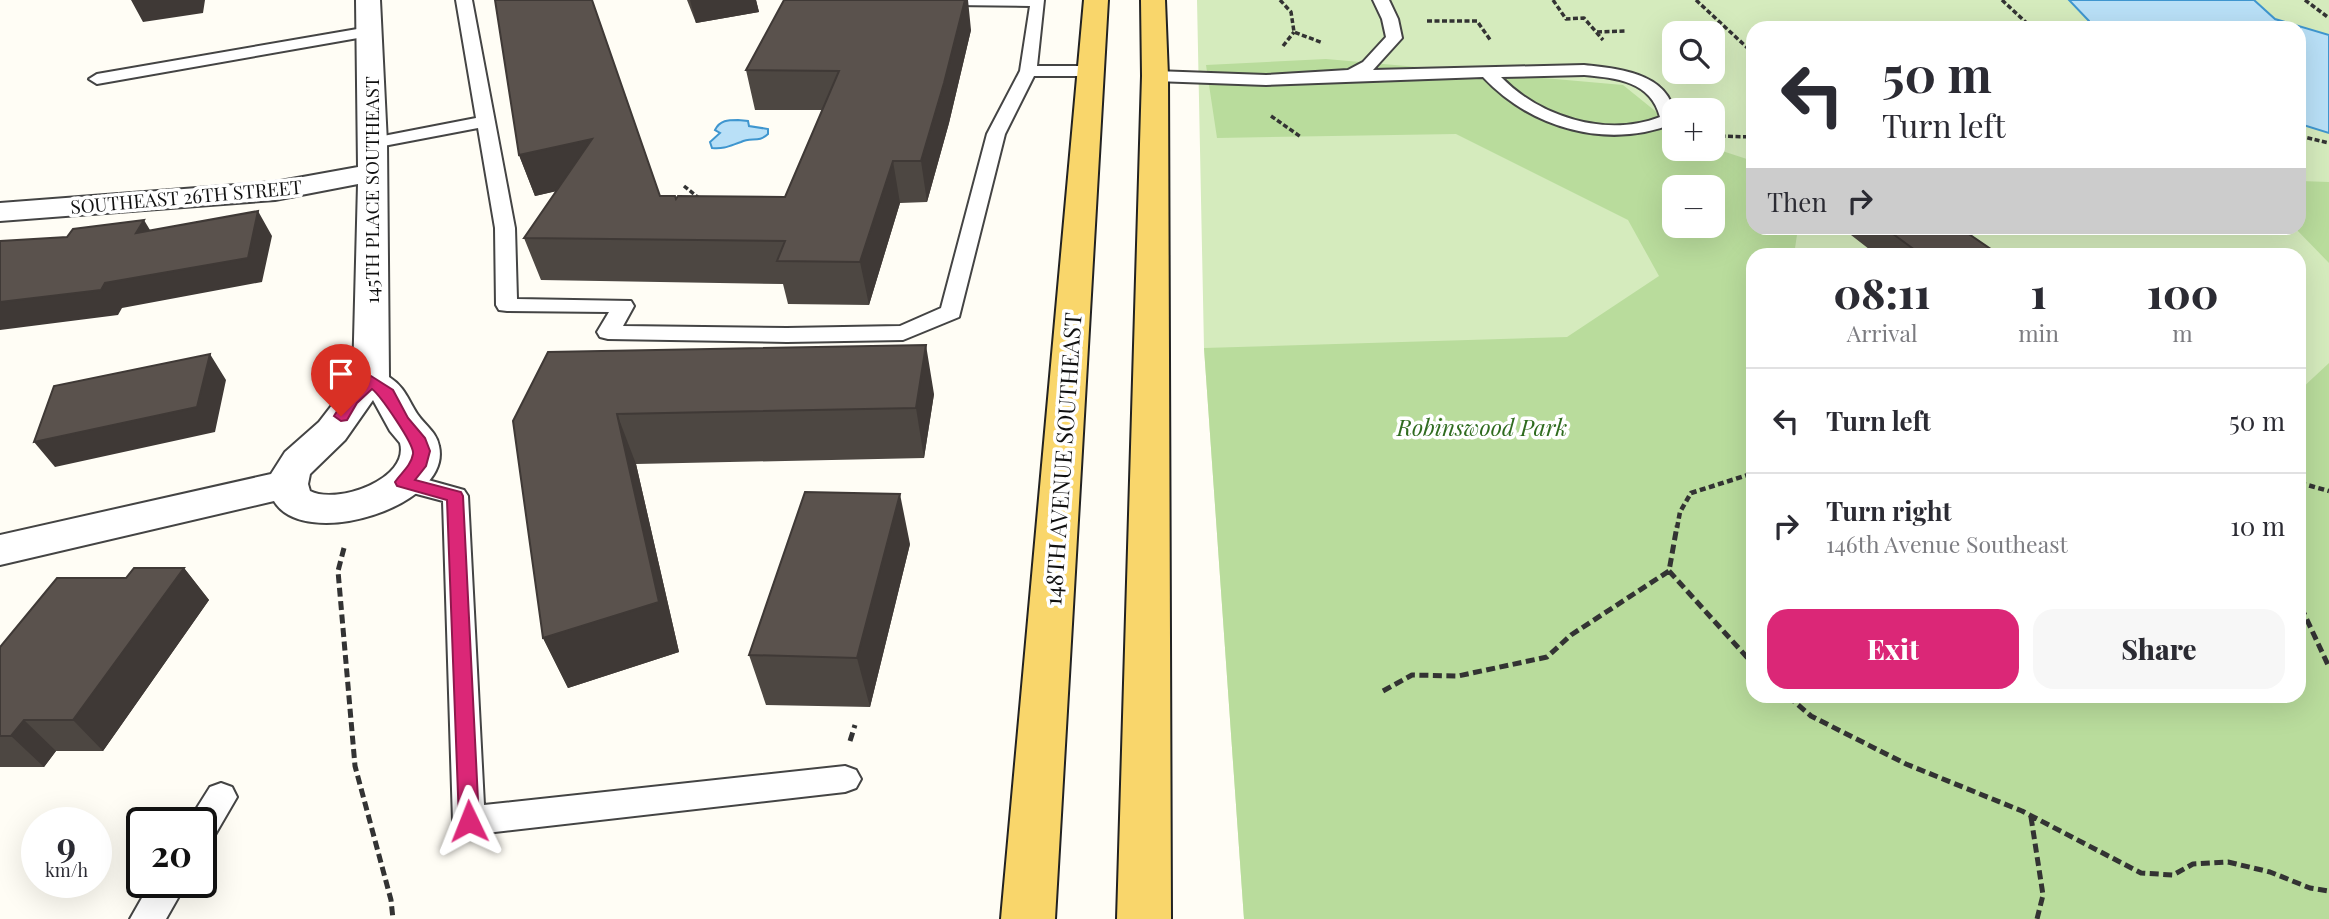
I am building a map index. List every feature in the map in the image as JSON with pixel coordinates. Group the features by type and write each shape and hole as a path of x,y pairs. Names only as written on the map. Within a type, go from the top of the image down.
{"main road":[{"name":"148TH AVENUE SOUTHEAST","path":"1028,919 1096,0"},
{"path":"1144,919 1156,76 1153,0"}],"street":[{"name":"145TH PLACE SOUTHEAST","path":"368,0 373,143 371,381"},
{"name":"SOUTHEAST 26TH STREET","path":"0,212 275,191 371,173"},
{"path":"371,381 388,394 401,420 418,438 422,451 418,466 403,482 381,496 354,506 328,510 305,507 292,497 288,484 295,467 331,432 352,400 371,381"},
{"path":"0,550 288,484"}],"lane":[{"path":"464,0 505,228 507,305 623,306 608,332 788,335 902,334 951,312 996,134 1028,71 1038,2 952,0"},
{"path":"1350,75 1369,65 1394,38 1390,19 1381,0"},
{"path":"97,79 369,32"},
{"path":"1156,76 1266,80 1350,75 1584,70 1621,76 1657,93 1662,98 1669,119 1653,126 1632,130 1600,130 1572,124 1518,99 1488,73"},
{"path":"1028,71 1090,71"},
{"path":"373,143 486,121"},
{"path":"403,482 455,496 469,821 845,779"},
{"path":"215,807 221,797"},
{"path":"147,919 160,898"}],"path":[{"path":"1280,0 1291,12 1294,32 1317,39 1369,65"},
{"path":"1553,0 1566,19 1584,18 1596,32 1627,31"},
{"path":"1696,0 1746,47"},
{"path":"2002,0 2024,21"},
{"path":"2305,0 2329,18"},
{"path":"1424,11 1428,22 1477,21 1494,45"},
{"path":"1271,116 1301,137"},
{"path":"1725,136 1746,137"},
{"path":"2306,137 2329,143"},
{"path":"684,186 703,201"},
{"path":"1383,691 1412,676 1458,676 1547,657 1571,635 1669,571 1680,512 1691,494 1746,476"},
{"path":"2306,485 2329,491"},
{"path":"354,506 338,571 354,753 391,900 393,919"},
{"path":"1669,571 1746,656"},
{"path":"2306,618 2329,667"},
{"path":"1796,703 1811,716 1906,765 1973,789 2141,873 2174,875 2193,864 2228,862 2270,872 2310,888 2329,891"},
{"path":"2031,816 2043,895 2037,919"}],"green space":[{"name":"Robinswood Park","path":"1197,0 2329,0 2329,919 1244,919 1204,348"},
{"name":"Robinswood Park","path":"1326,59 1623,85 1662,116 1662,161 1725,161 1725,152 1746,159 1746,235 1797,235 1795,248 1746,248 1746,703 2306,703 2306,384 2329,363 2329,919 1244,919 1204,348 1567,337 1659,276 1628,220 1456,134 1217,138 1206,65"},
{"path":"2306,181 2329,182 2329,263 2302,235 2306,235"}],"water":[{"path":"2069,0 2254,0 2275,19 2282,21 2089,21"},
{"path":"2306,28 2329,35 2329,133 2306,126"},
{"path":"748,121 749,126 768,129 768,134 724,148 712,148 710,142 720,133 715,130 719,124"}],"building":[{"path":"495,0 592,0 660,196 675,196 676,199 678,196 785,197 839,71 746,70 784,0 965,0 921,161 893,161 860,262 777,261 785,241 524,238 592,139 519,155"},
{"path":"258,211 248,258 105,283 101,290 0,302 0,241 67,237 73,229 144,220 136,233"},
{"path":"1894,235 1970,235 1989,248 1912,248"},
{"path":"926,345 916,408 617,414 659,602 543,638 513,421 548,352"},
{"path":"210,354 197,407 34,442 54,386"},
{"path":"805,492 900,494 857,658 749,655"},
{"path":"134,568 184,568 73,720 24,720 11,736 0,736 0,647 57,578 126,578"}],"route":[{"path":"341,416 371,381 388,394 401,420 418,438 422,451 418,466 403,482 455,496 469,821"}]}
